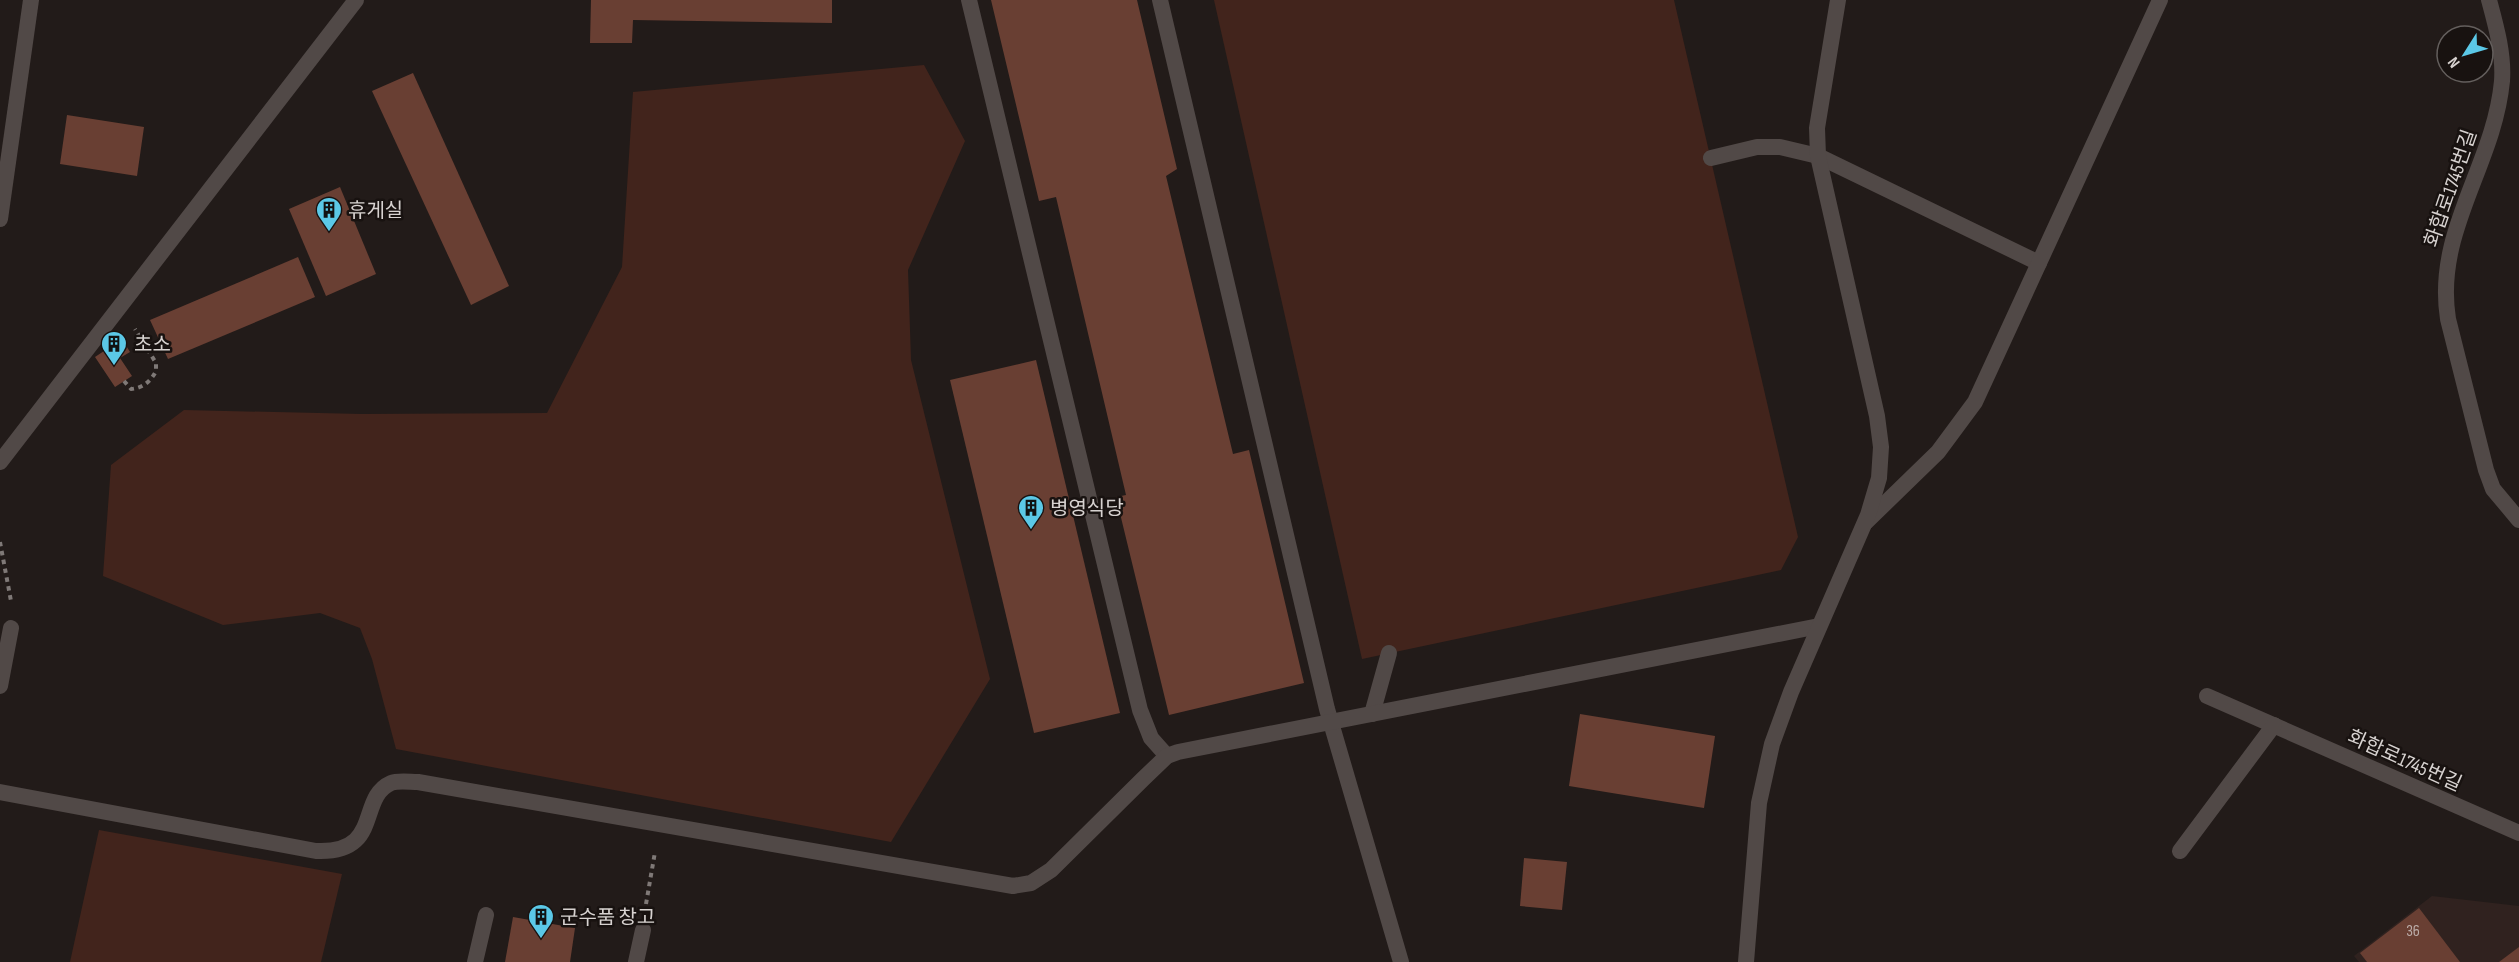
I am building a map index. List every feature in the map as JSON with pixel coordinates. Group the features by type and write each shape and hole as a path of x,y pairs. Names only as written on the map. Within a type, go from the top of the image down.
{"lane":[{"path":"0,219 31,0"},
{"path":"3,452 127,297 356,0"},
{"path":"969,0 1140,710 1151,738 1167,756"},
{"path":"1160,0 1331,722 1401,962"},
{"path":"1746,962 1759,803 1772,744 1791,692 1863,525 1879,478 1881,447 1877,416 1818,156 1817,128 1838,0"},
{"path":"1863,525 1938,452 1975,402 2160,0"},
{"name":"화합로1745번길","path":"2489,0 2499,39 2502,80 2491,133 2452,241 2446,267 2445,297 2448,319 2486,470 2493,489 2519,520"},
{"path":"1711,158 1757,147 1780,147 1818,156 2039,263"},
{"path":"0,792 316,851 332,851 350,845 360,835 380,791 392,782 418,782 991,884 1013,886 1031,883 1051,870 1167,756 1820,626"},
{"path":"0,686 11,628"},
{"path":"1372,714 1389,653"},
{"name":"화합로1745번길","path":"2208,696 2519,833"},
{"path":"2180,851 2274,725"},
{"path":"476,962 486,915"},
{"path":"636,962 643,930"}],"path":[{"path":"124,381 131,389 138,389 147,383 156,371 156,363 135,329 127,297"},
{"path":"0,543 11,598 11,628"}],"shaded area":[{"path":"1214,0 1674,0 1798,537 1781,570 1362,659"},
{"path":"924,65 965,141 908,270 911,360 990,679 891,842 396,749 372,659 360,628 320,613 223,625 103,576 111,465 184,410 361,414 547,413 622,267 633,92"},
{"path":"99,830 342,874 321,962 70,962"},
{"path":"2432,896 2519,906 2519,962 2359,962 2354,956"}],"building":[{"path":"591,0 832,0 832,23 633,20 632,43 590,43"},
{"path":"991,0 1137,0 1177,169 1166,176 1233,454 1249,450 1304,683 1169,715 1116,497 1126,495 1056,197 1039,201"},
{"path":"413,73 509,286 471,305 372,91"},
{"path":"67,115 144,127 137,176 60,164"},
{"name":"휴게실","path":"340,187 376,274 326,296 289,209"},
{"path":"298,257 315,297 168,359 150,320"},
{"name":"초소","path":"122,339 130,352 120,358 132,376 115,387 95,357"},
{"name":"병영식당","path":"1036,360 1120,713 1034,733 950,380"},
{"path":"1580,714 1715,736 1704,808 1569,786"},
{"path":"1524,858 1567,862 1562,910 1520,906"},
{"path":"2419,908 2460,962 2367,962 2360,953"},
{"name":"군수품 창고","path":"513,917 575,928 570,962 505,962"},
{"path":"2519,947 2519,962 2499,962"}],"place":[{"name":"휴게실","path":"329,233"},
{"name":"초소","path":"114,367"},
{"name":"병영식당","path":"1031,531"},
{"name":"군수품 창고","path":"541,940"}]}
